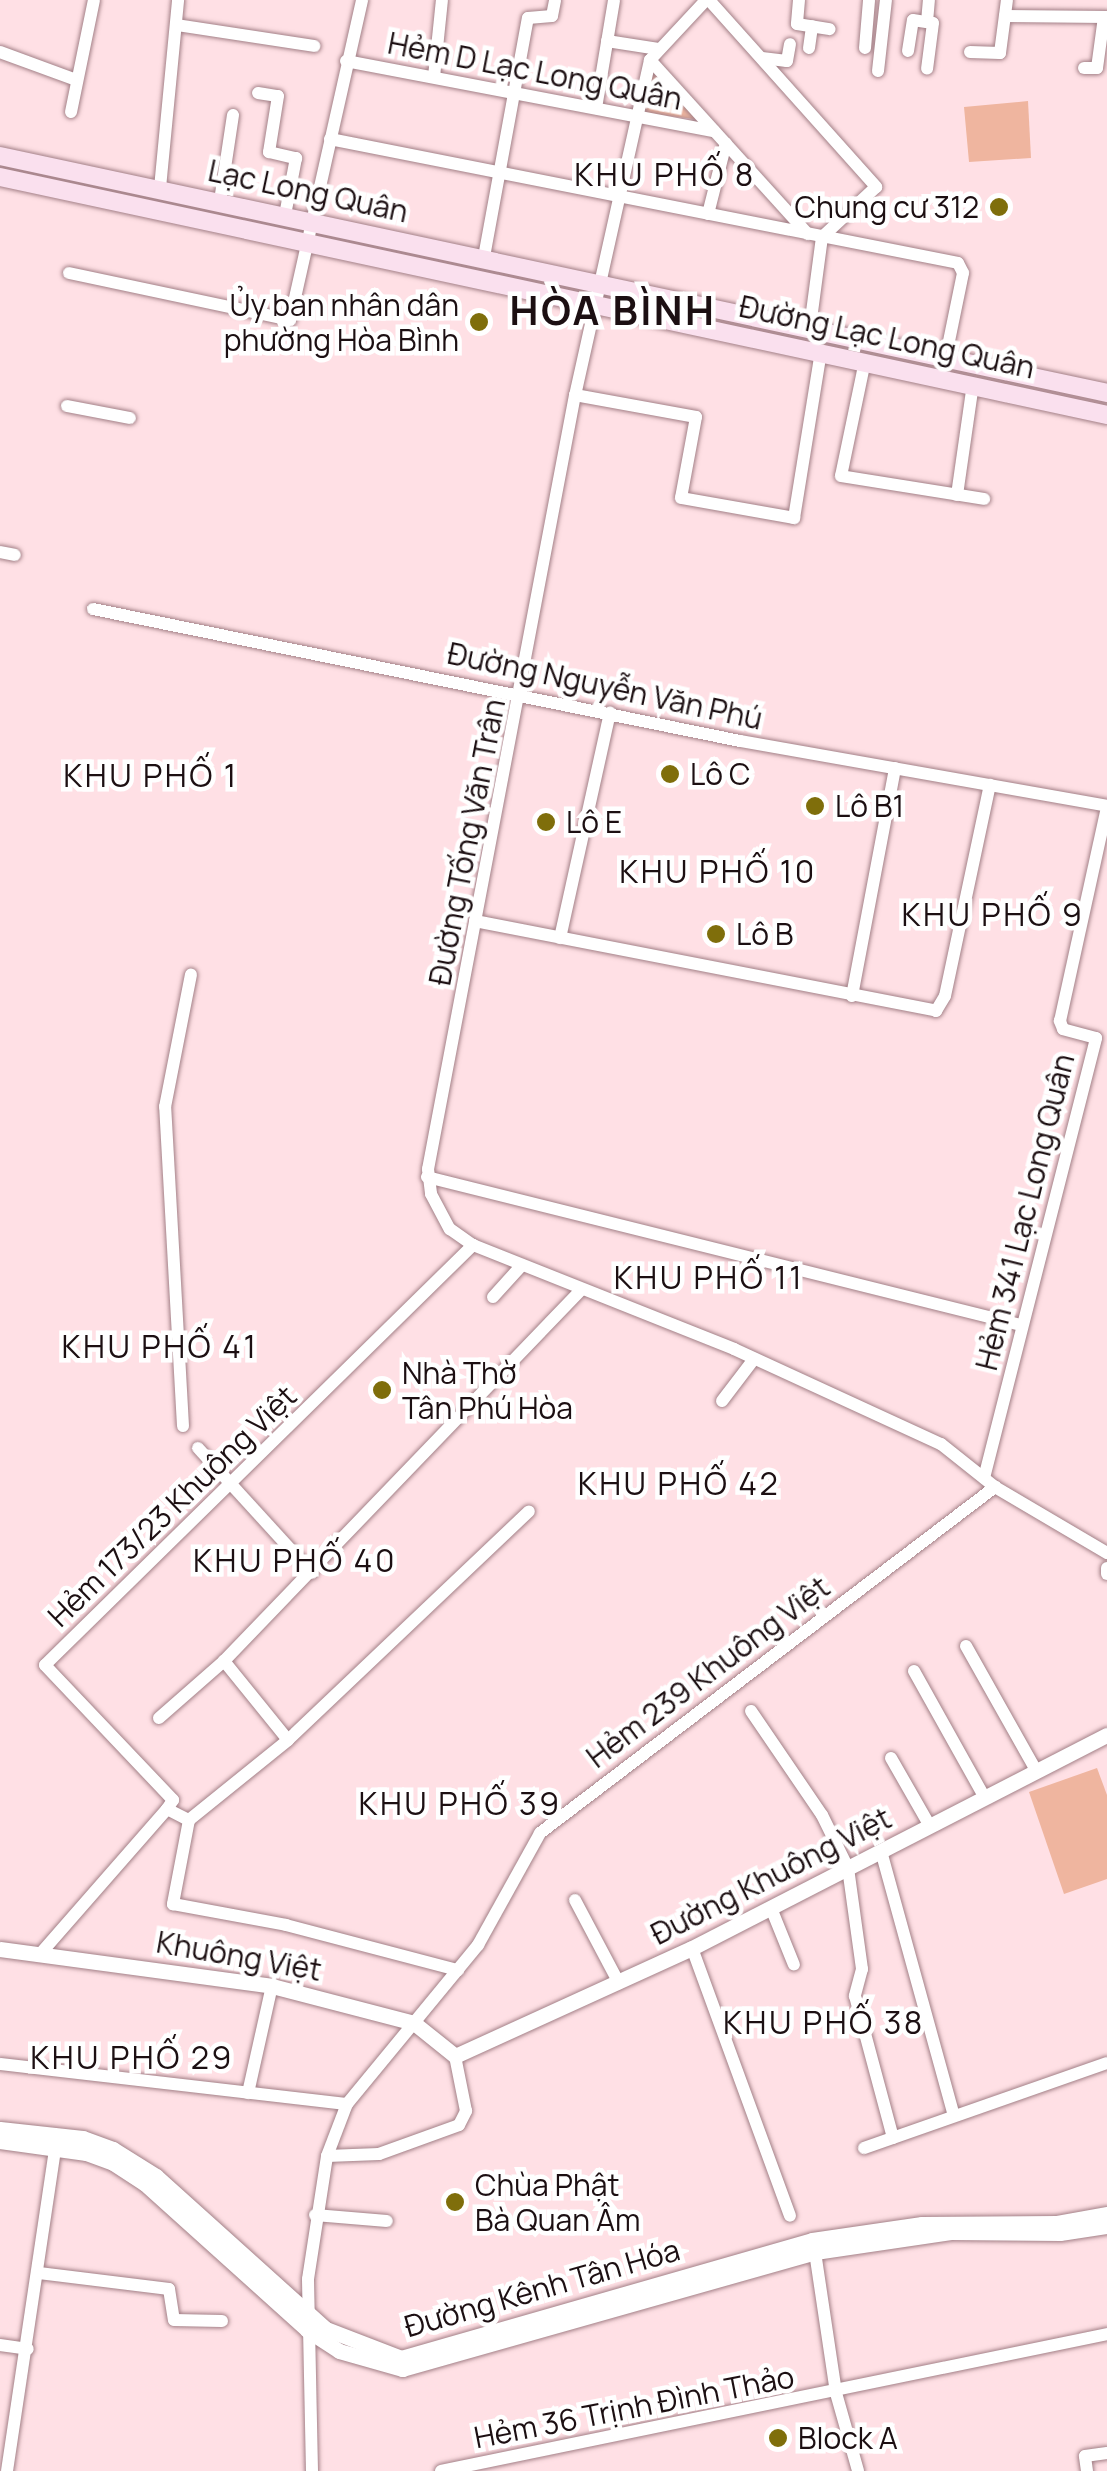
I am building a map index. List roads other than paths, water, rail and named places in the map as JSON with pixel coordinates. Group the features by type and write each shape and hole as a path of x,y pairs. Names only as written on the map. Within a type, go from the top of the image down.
{"main road":[{"name":"Lạc Long Quân","path":"0,156 604,283"},
{"name":"Lạc Long Quân","path":"0,177 596,302"},
{"name":"Đường Lạc Long Quân","path":"604,283 1107,393"},
{"name":"Đường Lạc Long Quân","path":"596,302 1107,415"}],"street":[{"path":"71,112 94,0"},
{"path":"160,188 178,0"},
{"path":"69,273 283,321 294,314 362,0"},
{"path":"434,77 442,0"},
{"path":"484,256 531,15 552,16 555,0"},
{"path":"596,108 614,0"},
{"path":"799,0 797,24 830,29"},
{"path":"865,48 869,0"},
{"path":"878,71 886,0"},
{"path":"927,22 929,0"},
{"path":"970,52 1000,53 1007,0"},
{"path":"654,54 705,1 762,58 876,187 815,236"},
{"path":"1005,16 1105,17 1098,68 1084,68"},
{"path":"908,52 913,20 933,23 926,69"},
{"path":"176,24 314,46"},
{"path":"809,48 812,26"},
{"path":"607,42 654,54 714,131 815,236 810,327"},
{"path":"762,58 787,61 790,44"},
{"path":"0,52 76,80"},
{"name":"Đường Tống Văn Trân","path":"427,1177 575,395 654,54"},
{"name":"Hẻm D Lạc Long Quân","path":"346,61 714,131"},
{"path":"258,93 278,96 269,152 296,158 285,214"},
{"path":"220,200 233,115"},
{"path":"330,139 962,267 946,356"},
{"path":"708,214 726,144"},
{"path":"575,395 696,417 682,498 794,518 821,351"},
{"path":"865,360 841,476 984,499"},
{"path":"957,495 973,384"},
{"path":"67,406 130,418"},
{"path":"0,552 16,555"},
{"name":"Đường Nguyễn Văn Phú","path":"94,609 1107,807"},
{"path":"560,938 610,712"},
{"path":"852,996 895,768"},
{"path":"476,921 636,948 926,1012 941,1006 990,785"},
{"name":"Hẻm 341 Lạc Long Quân","path":"990,1482 1021,1325 1096,1038 1066,1030 1060,1021 1107,807"},
{"path":"183,1426 165,1107 191,975"},
{"path":"427,1177 1021,1325"},
{"path":"427,1177 440,1216 473,1244 754,1359 941,1444 990,1482 1107,1552"},
{"name":"Hẻm 173/23 Khuông Việt","path":"167,1809 173,1800 45,1664 473,1244"},
{"path":"494,1298 522,1266"},
{"path":"159,1718 224,1661 312,1573 581,1290"},
{"path":"722,1401 754,1359"},
{"path":"198,1448 312,1573"},
{"name":"Hẻm 239 Khuông Việt","path":"312,2471 307,2322 315,2215 328,2156 347,2104 458,1970 540,1833 990,1482"},
{"path":"458,1970 173,1904 189,1820 288,1740 529,1511"},
{"path":"966,1646 1036,1772"},
{"path":"224,1661 288,1740"},
{"path":"914,1671 985,1798"},
{"path":"752,1711 822,1815 848,1868 862,1969 855,1996 893,2138"},
{"name":"Đường Khuông Việt","path":"455,2056 692,1948 1107,1734"},
{"path":"891,1758 930,1826"},
{"path":"41,1953 167,1809 189,1820"},
{"path":"881,1851 952,2114"},
{"path":"576,1900 620,1983"},
{"path":"771,1908 794,1964"},
{"path":"692,1948 790,2216"},
{"name":"Khuông Việt","path":"0,1949 272,1986 414,2023 455,2056"},
{"path":"248,2093 272,1986"},
{"path":"328,2156 379,2154 458,2125 466,2111 455,2056"},
{"path":"864,2148 952,2114 1107,2063"},
{"path":"0,2064 347,2104"},
{"name":"Đường Kênh Tân Hóa","path":"0,2129 86,2153 144,2183 339,2351 402,2369 783,2255 922,2224 1057,2223 1107,2214"},
{"name":"Đường Kênh Tân Hóa","path":"0,2141 56,2142"},
{"path":"7,2471 56,2142"},
{"path":"315,2215 387,2222"},
{"name":"Đường Kênh Tân Hóa","path":"806,2250 923,2234 1060,2233 1107,2226"},
{"path":"806,2250 836,2393 858,2471"},
{"path":"38,2273 169,2289 174,2320 222,2321"},
{"name":"Hẻm 36 Trịnh Đình Thảo","path":"441,2471 836,2393 1107,2334"},
{"path":"0,2345 28,2349"},
{"path":"1087,2471 1085,2456 1107,2453"}],"place":[{"name":"Chung cư 312","path":"999,207"},
{"name":"Ủy ban nhân dân phường Hòa Bình","path":"479,322"},
{"name":"Lô C","path":"670,774"},
{"name":"Lô B1","path":"815,806"},
{"name":"Lô E","path":"546,822"},
{"name":"Lô B","path":"716,934"},
{"name":"Nhà Thờ Tân Phú Hòa","path":"382,1390"},
{"name":"Chùa Phật Bà Quan Âm","path":"455,2202"},
{"name":"Block A","path":"778,2438"}],"district":[{"name":"KHU PHỐ 8","path":"665,174"},
{"name":"HÒA BÌNH","path":"613,310"},
{"name":"KHU PHỐ 1","path":"151,775"},
{"name":"KHU PHỐ 10","path":"718,871"},
{"name":"KHU PHỐ 9","path":"993,914"},
{"name":"KHU PHỐ 11","path":"709,1277"},
{"name":"KHU PHỐ 41","path":"160,1346"},
{"name":"KHU PHỐ 42","path":"679,1483"},
{"name":"KHU PHỐ 40","path":"295,1560"},
{"name":"KHU PHỐ 39","path":"460,1803"},
{"name":"KHU PHỐ 38","path":"824,2022"},
{"name":"KHU PHỐ 29","path":"132,2057"}]}
